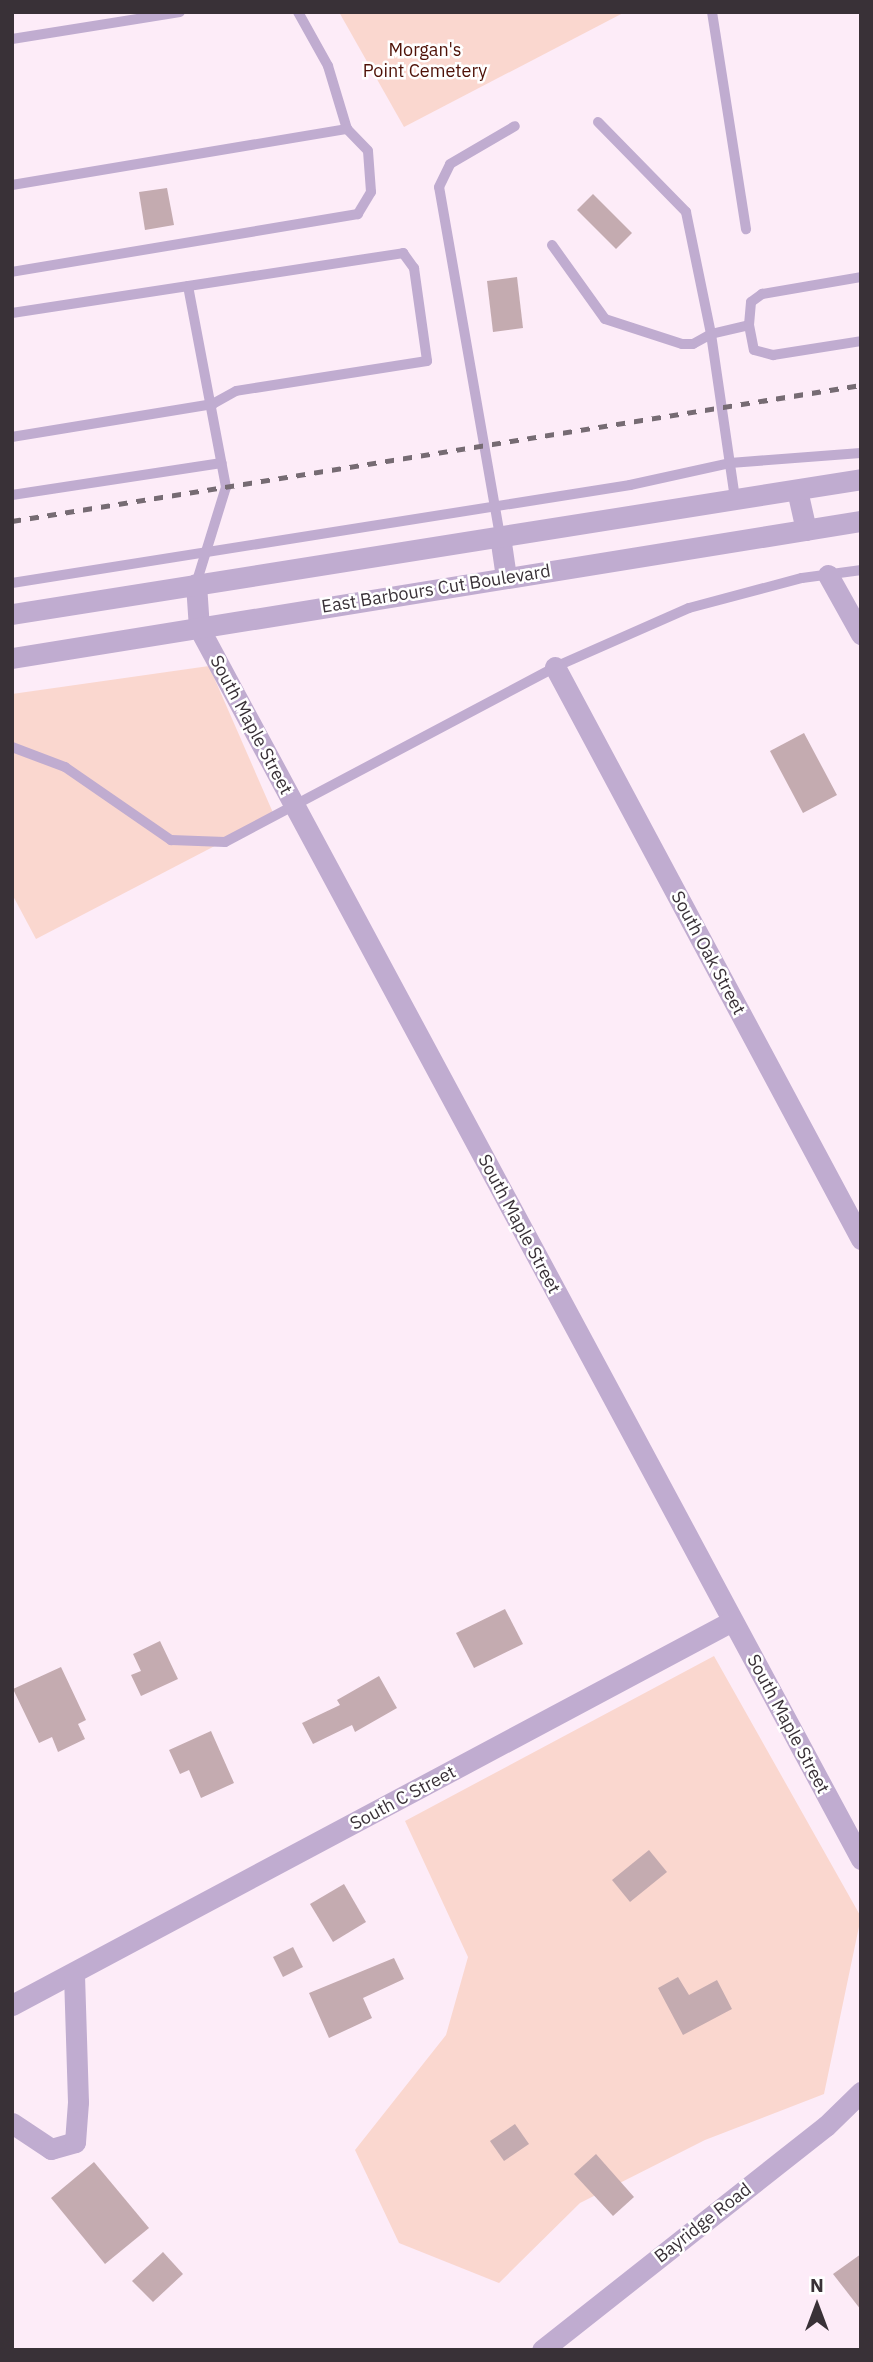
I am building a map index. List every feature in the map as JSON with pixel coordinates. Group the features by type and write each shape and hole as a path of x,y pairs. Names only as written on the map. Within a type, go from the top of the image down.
{"street":[{"path":"12,614 861,479"},
{"path":"797,490 806,530"},
{"name":"East Barbours Cut Boulevard","path":"12,658 861,522"},
{"path":"500,536 506,578"},
{"path":"828,575 861,634"},
{"name":"South Maple Street","path":"196,584 199,628 861,1859"},
{"name":"South Oak Street","path":"555,667 861,1239"},
{"name":"South C Street","path":"12,2005 74,1975 732,1621"},
{"path":"12,2123 51,2149 75,2142 78,2102 74,1975"},
{"name":"Bayridge Road","path":"542,2350 826,2126 861,2092"}],"lane":[{"path":"12,39 180,12"},
{"path":"12,272 358,214 371,191 368,150 347,129 328,66 298,12"},
{"path":"712,12 746,229"},
{"path":"598,122 686,212 711,334 735,499"},
{"path":"500,536 439,187 450,164 515,126"},
{"path":"12,185 347,129"},
{"path":"552,245 605,319 682,344 693,344 711,334 749,325"},
{"path":"12,313 403,253 414,268 428,361 236,391 213,404 12,437"},
{"path":"861,277 762,294 751,302 749,325 754,350 773,355 861,341"},
{"path":"188,286 213,404 225,496 196,584"},
{"path":"12,583 496,506 730,463 861,453"},
{"path":"12,495 222,463"},
{"path":"12,747 65,767 171,840 225,842 555,667 689,608 828,575 861,570"}],"green space":[{"name":"Morgan's Point Cemetery","path":"339,12 625,12 404,127"},
{"path":"209,666 274,815 36,939 12,894 12,694"},
{"path":"714,1656 861,1917 824,2094 705,2140 580,2203 499,2283 399,2243 355,2150 446,2035 468,1957 405,1821"}],"building":[{"path":"167,188 174,225 145,230 139,192"},
{"path":"593,194 632,233 616,249 577,210"},
{"path":"517,277 523,328 493,332 487,281"},
{"path":"804,733 837,795 803,813 770,751"},
{"path":"505,1609 523,1644 474,1668 456,1633"},
{"path":"160,1641 178,1679 141,1696 131,1675 141,1671 133,1654"},
{"path":"61,1667 86,1720 78,1724 85,1739 58,1752 52,1737 39,1743 13,1689"},
{"path":"379,1676 397,1708 355,1732 352,1725 313,1744 302,1723 340,1705 337,1700"},
{"path":"211,1731 234,1783 201,1798 189,1770 180,1774 169,1750"},
{"path":"649,1850 667,1872 630,1902 612,1880"},
{"path":"344,1884 366,1922 333,1942 310,1904"},
{"path":"293,1947 303,1967 283,1977 273,1957"},
{"path":"394,1958 404,1979 363,1998 372,2018 329,2038 309,1993"},
{"path":"678,1977 689,1995 717,1980 732,2009 683,2035 658,1988"},
{"path":"515,2124 529,2144 504,2161 490,2141"},
{"path":"596,2154 634,2197 613,2216 574,2174"},
{"path":"94,2162 149,2228 105,2264 51,2198"},
{"path":"163,2252 183,2274 153,2302 132,2281"},
{"path":"861,2254 861,2310 833,2274"}],"railway":[{"path":"12,521 861,385"}]}
